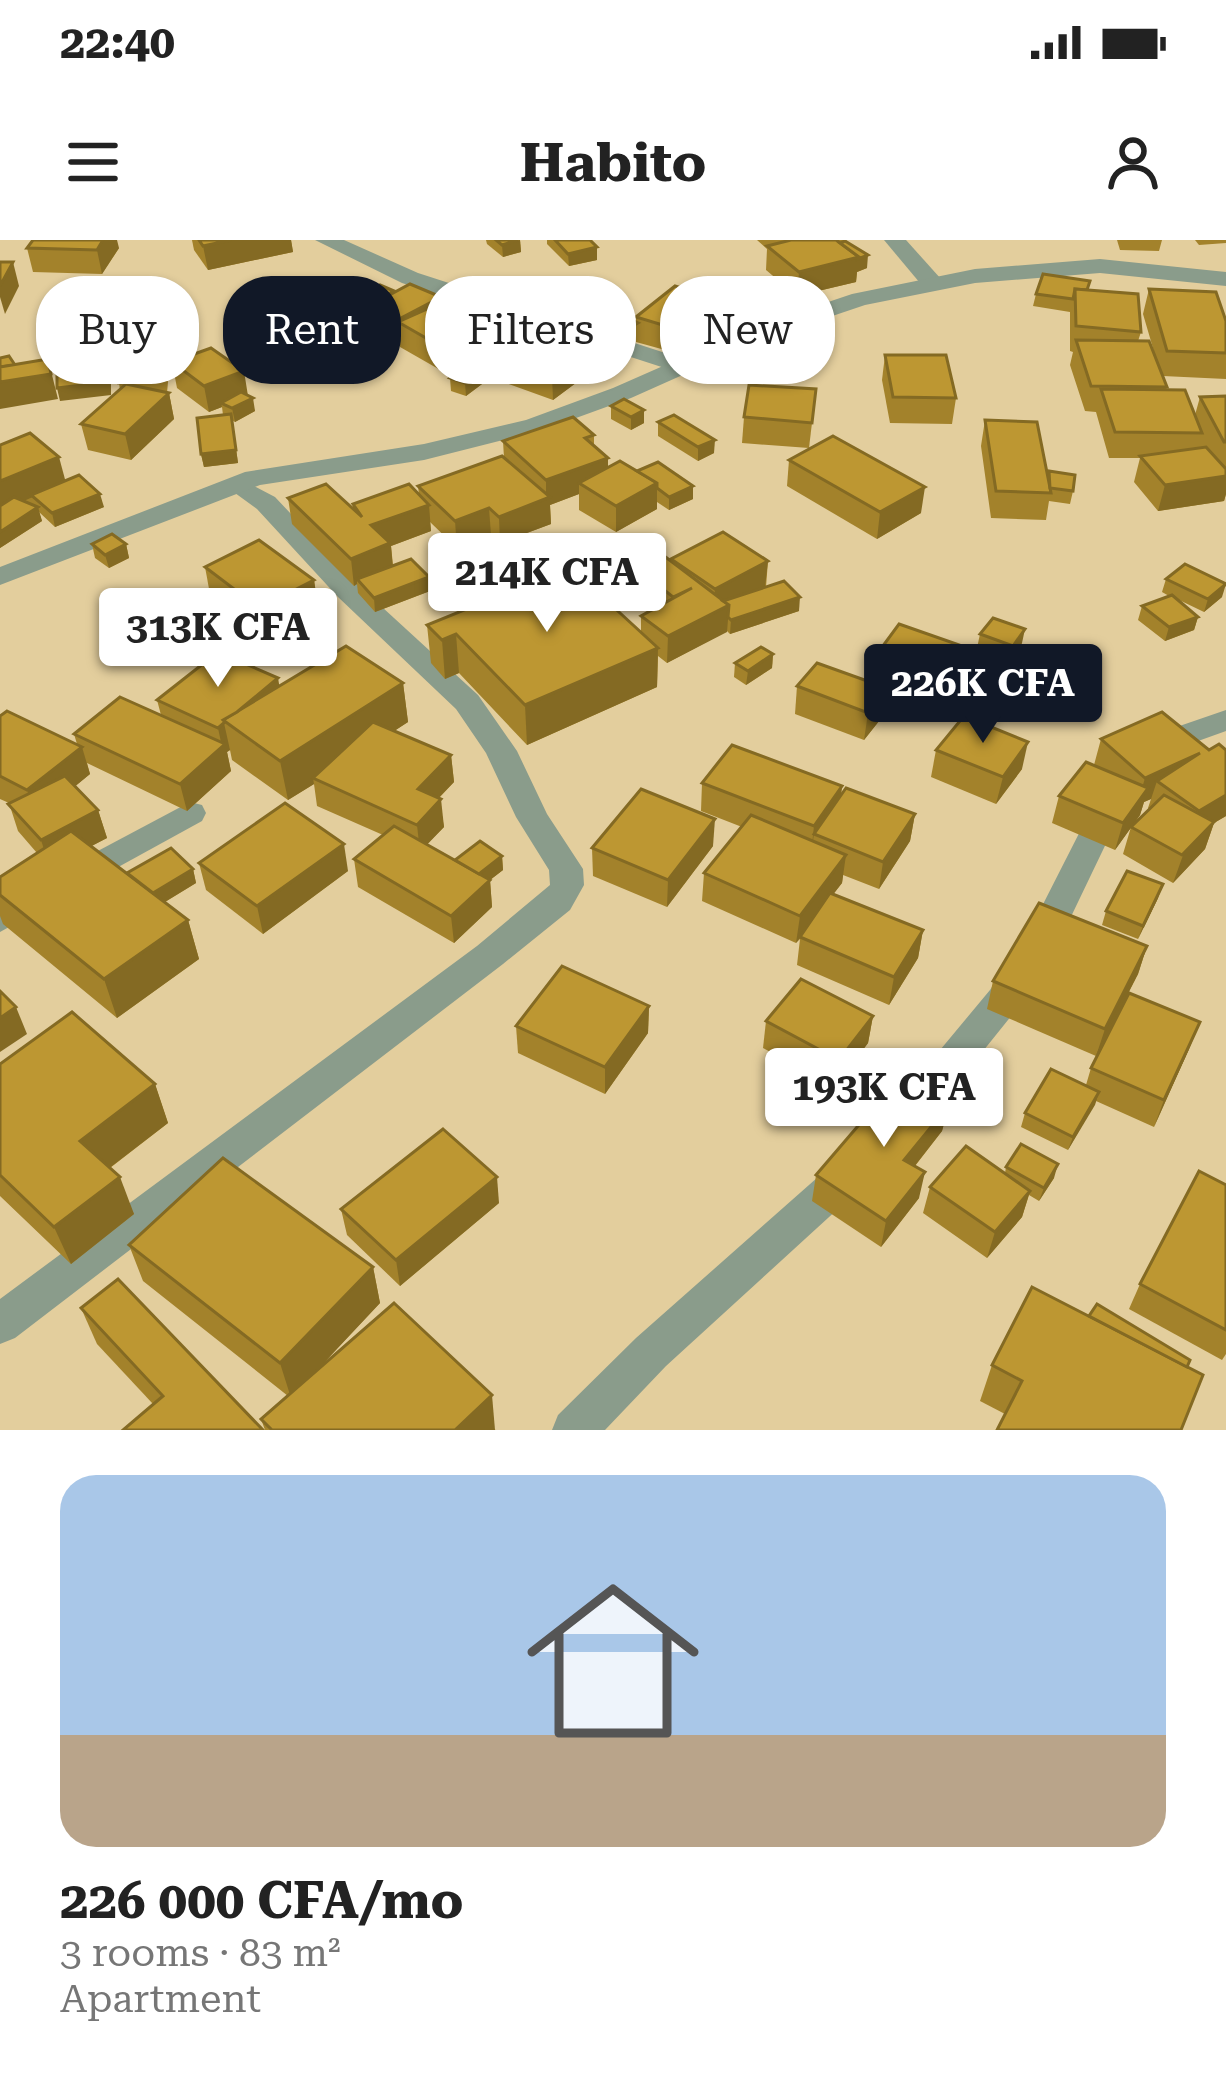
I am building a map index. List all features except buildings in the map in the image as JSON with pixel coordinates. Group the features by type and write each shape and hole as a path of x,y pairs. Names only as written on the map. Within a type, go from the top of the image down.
{"street":[{"path":"326,240 410,278 660,359"},
{"path":"896,240 933,284"},
{"path":"835,307 933,284 1100,266 1226,279"},
{"path":"0,577 254,478 424,452 534,425 660,375"},
{"path":"0,1324 490,955 558,901 567,886 566,869 532,817 501,751 467,702 348,591 266,503 237,485"},
{"path":"574,1430 651,1352 904,1122 1003,1000 1050,925 1088,838 1119,786 1141,762 1176,738 1226,720"},
{"path":"0,919 190,813"}]}
